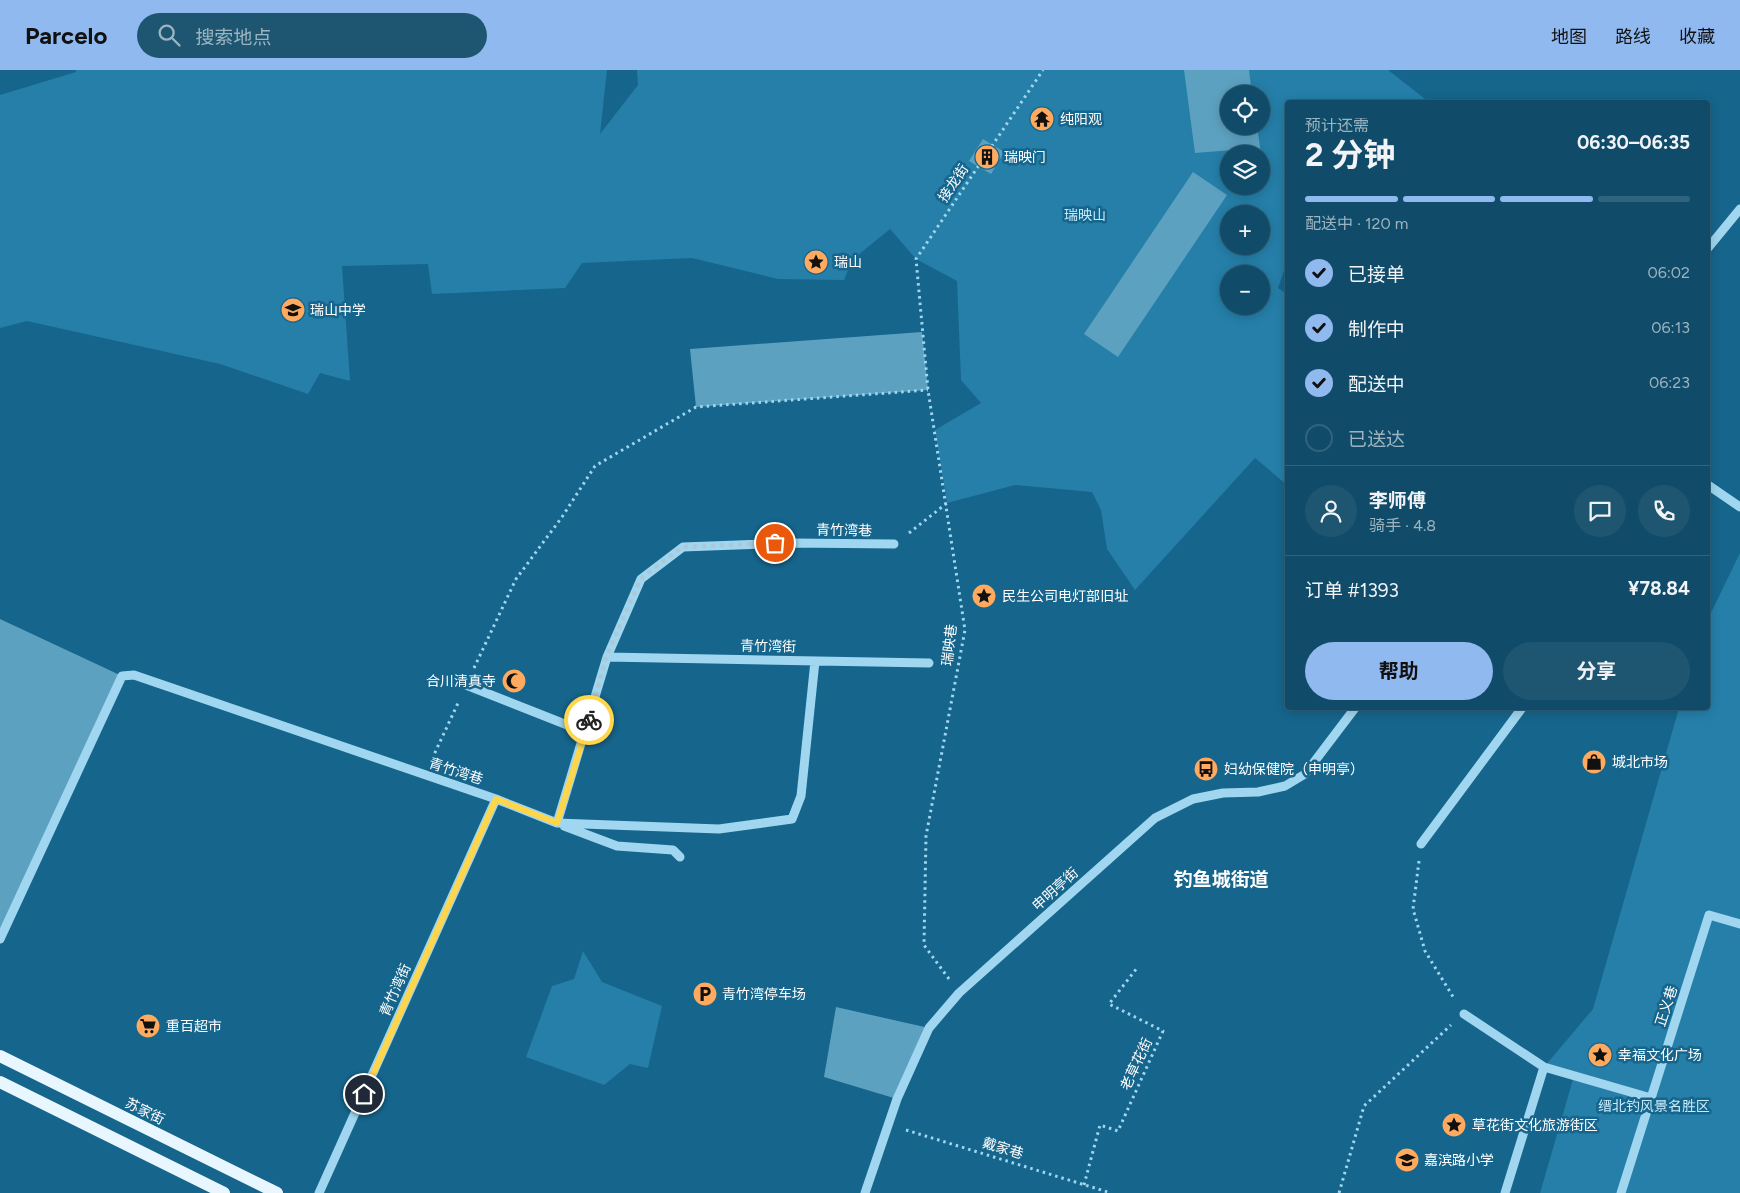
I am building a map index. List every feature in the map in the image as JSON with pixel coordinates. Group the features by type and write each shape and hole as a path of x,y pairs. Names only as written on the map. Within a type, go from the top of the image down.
{"main road":[{"name":"苏家街","path":"0,1056 277,1193"},
{"path":"0,1082 224,1193"}],"street":[{"path":"1710,246 1740,209"},
{"path":"1710,486 1740,507"},
{"name":"青竹湾巷","path":"0,939 122,676 134,675 496,799 557,823 586,732 606,657 641,578 682,547 793,543 894,544"},
{"name":"青竹湾街","path":"606,657 929,663"},
{"path":"557,823 719,829 792,819 801,796 815,661"},
{"path":"466,685 586,732"},
{"name":"申明亭街","path":"865,1193 897,1099 929,1028 959,993 1155,818 1193,799 1223,793 1258,792 1285,786 1305,774 1353,710"},
{"path":"1421,844 1521,710"},
{"name":"青竹湾街","path":"319,1193 496,799"},
{"path":"557,823 617,846 673,850 680,857"},
{"name":"正义巷","path":"1621,1193 1709,916 1740,924"},
{"path":"1464,1014 1544,1067 1651,1098"},
{"path":"1505,1193 1544,1067"}],"path":[{"name":"接龙街","path":"916,259 1043,70"},
{"name":"瑞映巷","path":"916,259 928,390 947,503 965,630 926,836 924,945 959,993"},
{"path":"500,610 516,579 562,517 596,466 696,407 928,390"},
{"path":"894,544 947,503"},
{"path":"1340,1193 1364,1106 1464,1014 1425,952 1413,909 1421,844"},
{"name":"老草花街","path":"1084,1185 1100,1126 1118,1131 1163,1031 1109,1004 1137,968"},
{"name":"戴家巷","path":"888,1125 1111,1193"}],"green space":[{"name":"瑞映山","path":"76,70 607,70 600,134 638,85 637,70 1388,70 1426,100 1285,100 1285,268 1278,288 1285,293 1285,483 1255,458 1135,590 1107,549 1101,510 1092,492 1015,485 947,503 935,430 981,403 961,380 957,281 916,259 890,229 852,260 844,280 778,279 692,258 582,263 565,288 432,294 428,264 342,266 350,381 320,373 308,394 220,364 27,321 0,328 0,95 76,72"},
{"name":"缙北钓风景名胜区","path":"1740,553 1740,1193 1540,1193 1574,1076 1544,1067 1593,1009 1678,710 1710,710 1710,615"},
{"path":"583,951 602,982 662,1006 648,1068 630,1064 604,1085 526,1057 552,986 574,979"}],"building":[{"path":"1184,70 1249,70 1251,85 1220,85 1220,135 1258,135 1260,145 1220,145 1220,151 1195,153"},
{"name":"瑞映门","path":"983,139 1004,152 991,174 969,161"},
{"path":"1193,172 1220,190 1220,195 1227,195 1118,357 1084,334"},
{"path":"922,332 928,390 696,407 690,349"},
{"path":"0,619 122,676 0,939"},
{"path":"836,1007 929,1028 897,1099 824,1077"}],"way so far":[{"path":"589,720 606,657 641,578 682,547 775,543"}],"place":[{"name":"纯阳观","path":"1042,119"},
{"name":"瑞映门","path":"987,157"},
{"name":"瑞山","path":"816,262"},
{"name":"瑞山中学","path":"293,310"},
{"name":"民生公司电灯部旧址","path":"984,596"},
{"name":"合川清真寺","path":"514,681"},
{"name":"城北市场","path":"1594,762"},
{"name":"妇幼保健院（申明亭）","path":"1206,769"},
{"name":"青竹湾停车场","path":"705,994"},
{"name":"重百超市","path":"148,1026"},
{"name":"幸福文化广场","path":"1600,1055"},
{"name":"草花街文化旅游街区","path":"1454,1125"},
{"name":"嘉滨路小学","path":"1407,1160"}],"district":[{"name":"钓鱼城街道","path":"1221,879"}],"route":[{"path":"364,1094 496,799 557,823 589,720"}]}
